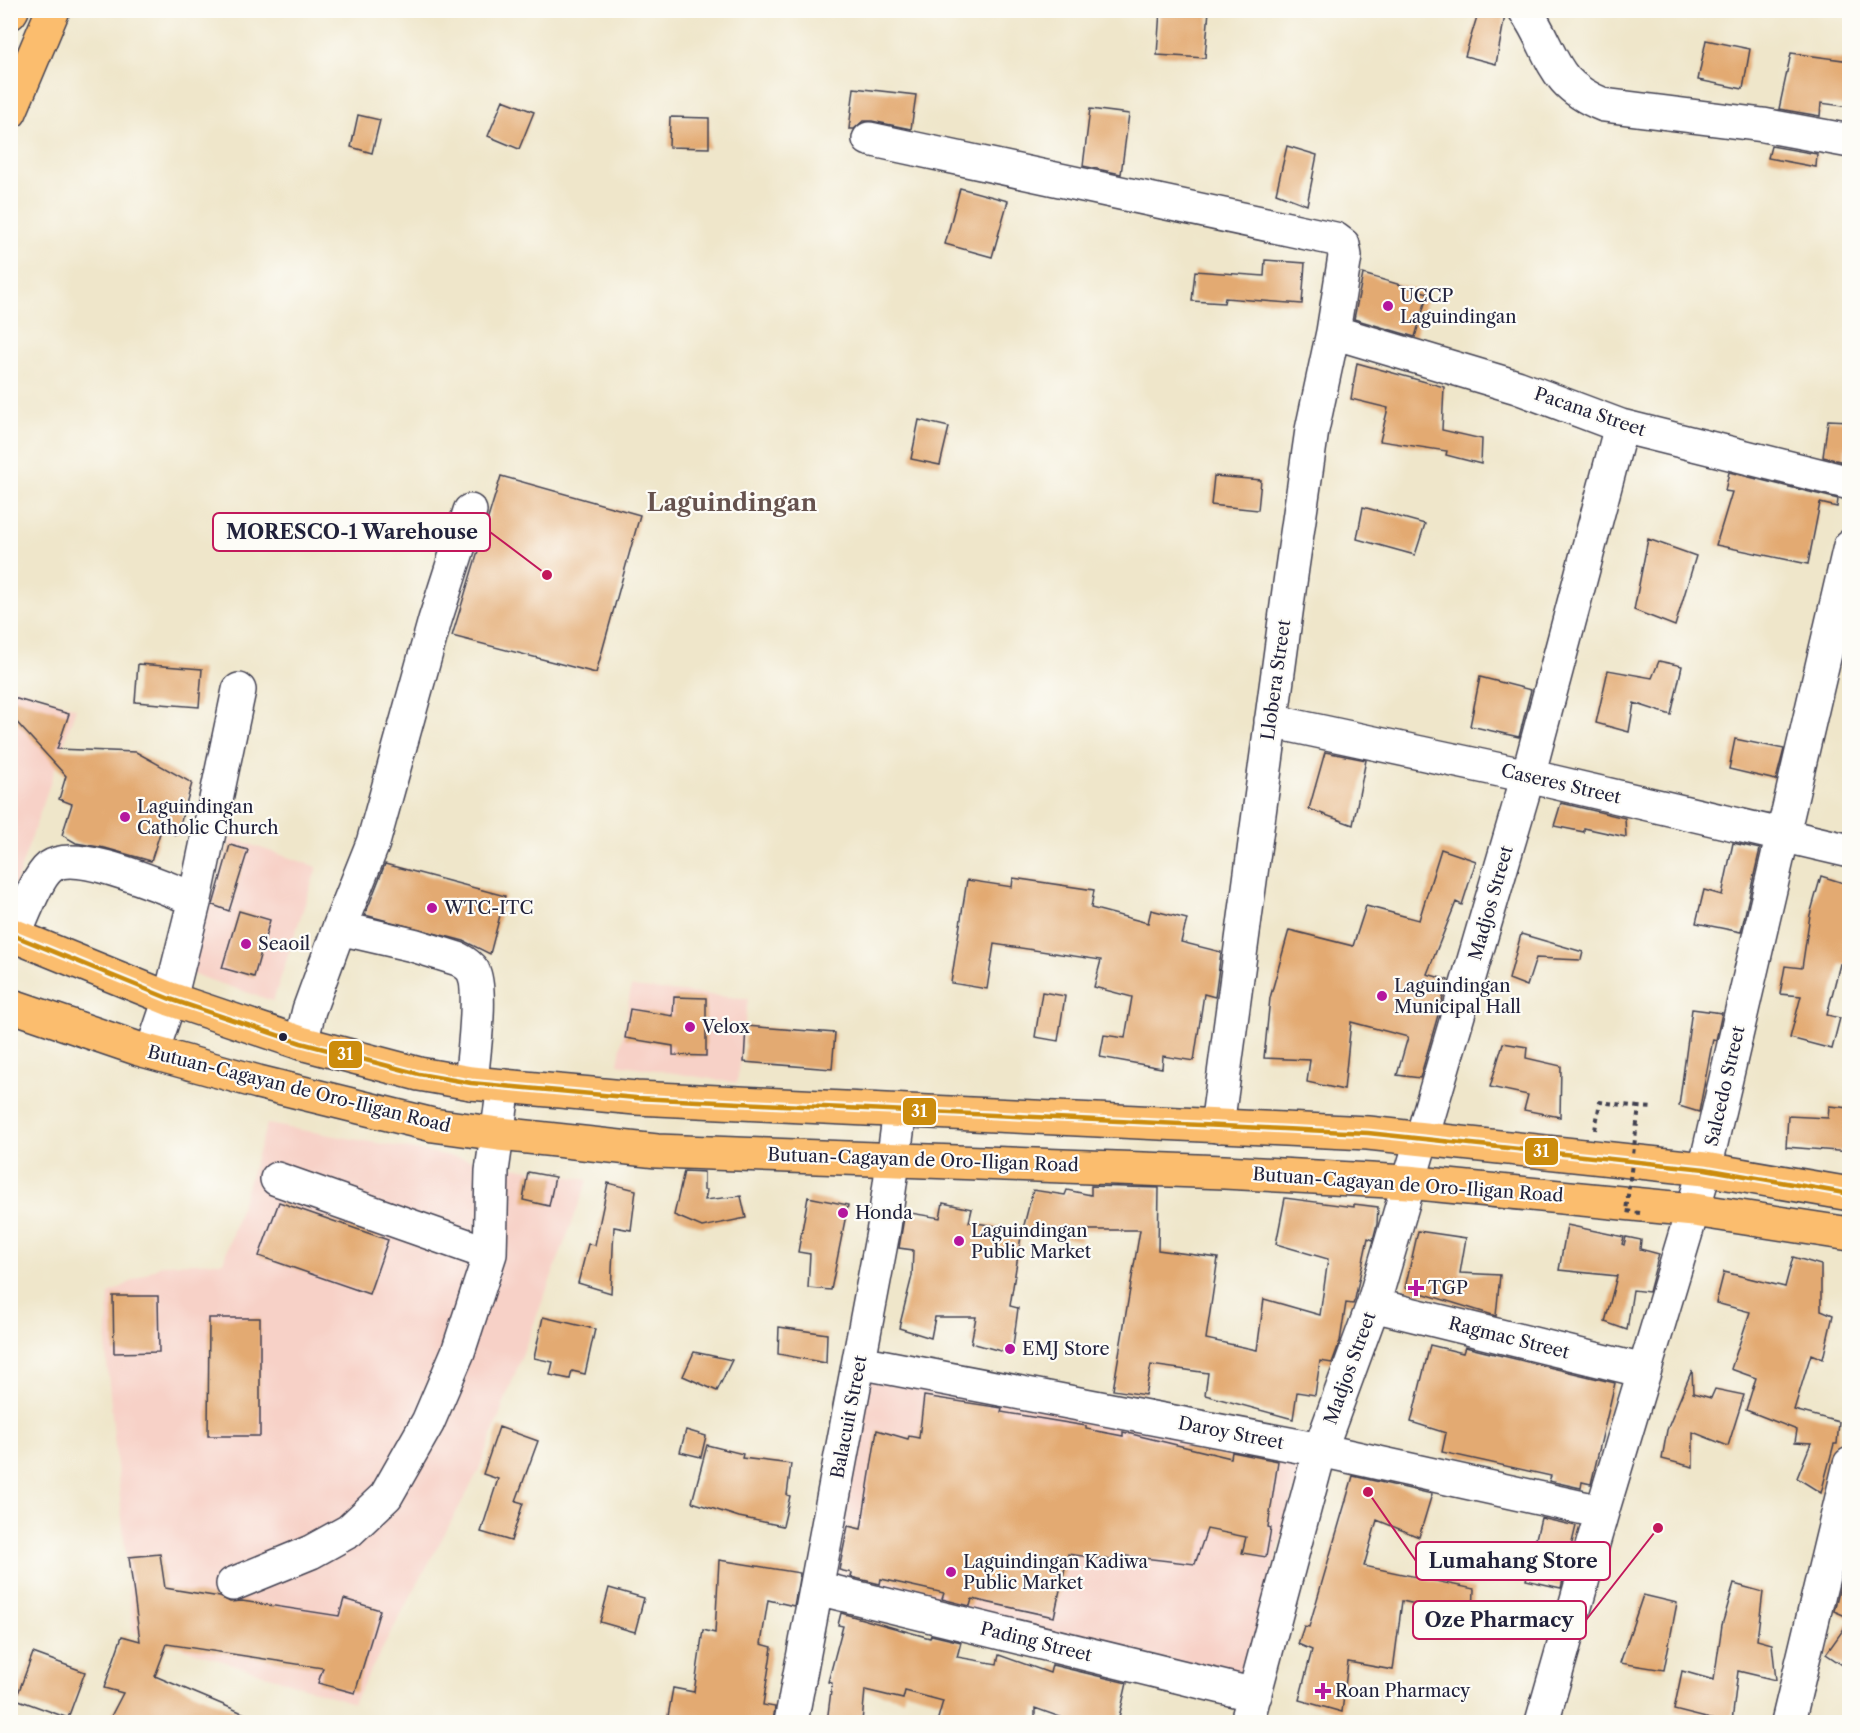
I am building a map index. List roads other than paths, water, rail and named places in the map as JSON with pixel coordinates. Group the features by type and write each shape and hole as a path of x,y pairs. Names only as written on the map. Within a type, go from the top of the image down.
{"main road":[{"path":"10,112 53,10"},
{"path":"12,935 170,999 301,1043 419,1074 471,1083 636,1098 1422,1138 1705,1169 1850,1194"},
{"name":"Butuan-Cagayan de Oro-Iligan Road","path":"10,1005 152,1052 258,1082 433,1125 498,1134 657,1151 1407,1182 1694,1210 1850,1234"}],"street":[{"path":"1525,10 1537,28 1560,76 1580,95 1604,105 1763,125 1850,141"},
{"name":"Llobera Street","path":"869,139 1335,239 1343,245 1345,255 1333,332 1312,430 1217,1126"},
{"name":"Pacana Street","path":"1333,332 1517,387 1621,426 1850,483"},
{"name":"Madjos Street","path":"1251,1709 1320,1450 1373,1305 1407,1182 1422,1138 1528,776 1621,426"},
{"path":"301,1043 309,1010 373,843 435,620 470,511"},
{"name":"Salcedo Street","path":"1542,1722 1602,1512 1705,1169 1850,546"},
{"path":"152,1052 170,999 195,900 239,690"},
{"name":"Caseres Street","path":"1271,721 1528,776 1850,852"},
{"path":"12,935 42,877 50,867 63,861 81,861 195,900"},
{"path":"339,928 413,945 458,959 469,965 474,972 476,997 471,1083"},
{"path":"233,1584 311,1552 349,1531 386,1496 432,1412 458,1352 490,1254 492,1171 504,1086"},
{"name":"Balacuit Street","path":"790,1722 859,1362 900,1111"},
{"path":"277,1179 490,1254"},
{"name":"Ragmac Street","path":"1373,1305 1644,1371"},
{"name":"Daroy Street","path":"859,1362 1320,1450 1602,1512"},
{"path":"1788,1722 1850,1464"},
{"name":"Pading Street","path":"817,1588 1251,1709"}],"place":[{"name":"UCCP Laguindingan","path":"1388,306"},
{"name":"MORESCO-1 Warehouse","path":"547,575"},
{"name":"Laguindingan Catholic Church","path":"125,817"},
{"name":"WTC-ITC","path":"432,908"},
{"name":"Seaoil","path":"246,944"},
{"name":"Laguindingan Municipal Hall","path":"1382,996"},
{"name":"Velox","path":"690,1027"},
{"name":"Honda","path":"843,1213"},
{"name":"Laguindingan Public Market","path":"959,1241"},
{"name":"TGP","path":"1416,1288"},
{"name":"EMJ Store","path":"1010,1349"},
{"name":"Lumahang Store","path":"1368,1492"},
{"name":"Oze Pharmacy","path":"1658,1528"},
{"name":"Laguindingan Kadiwa Public Market","path":"951,1572"},
{"name":"Roan Pharmacy","path":"1323,1691"}],"district":[{"name":"Laguindingan","path":"732,503"}]}
